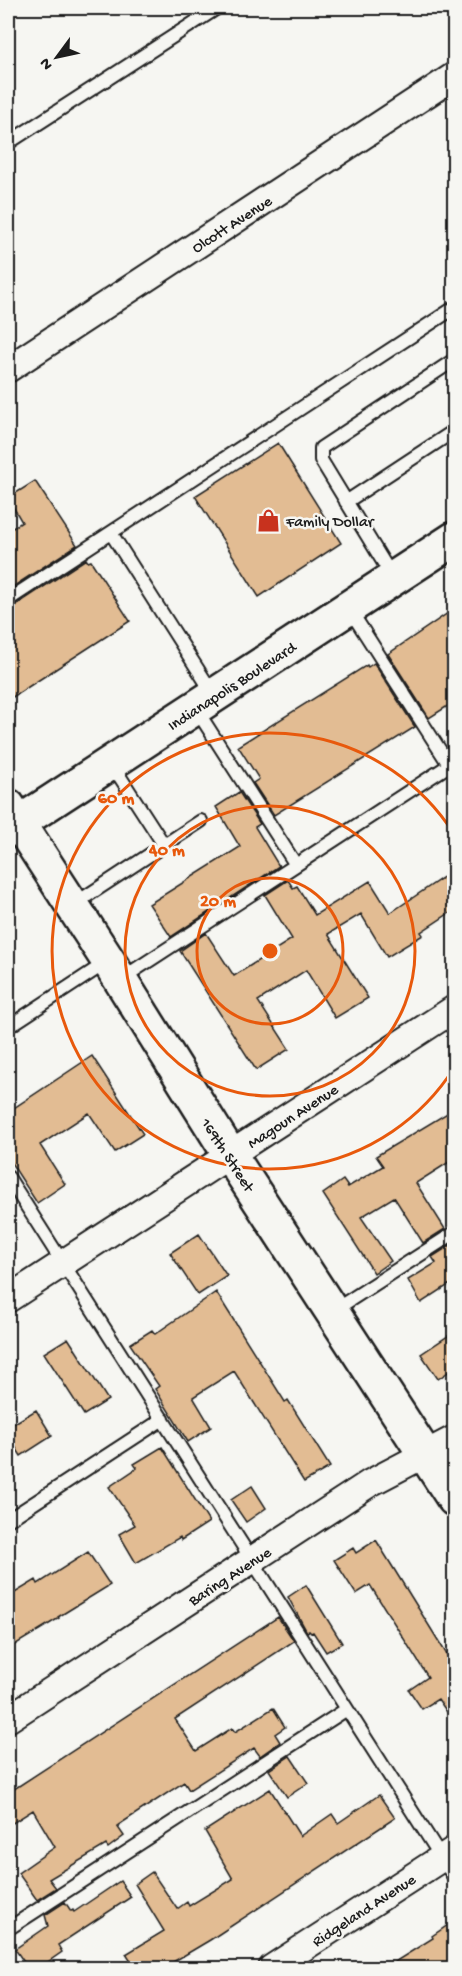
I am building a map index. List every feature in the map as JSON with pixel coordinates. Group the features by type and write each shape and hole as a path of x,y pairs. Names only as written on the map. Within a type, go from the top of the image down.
{"street":[{"name":"Olcott Avenue","path":"8,369 454,76"},
{"name":"Indianapolis Boulevard","path":"11,820 111,763 454,539"},
{"name":"169th Street","path":"11,820 72,905 230,1155 454,1499"},
{"name":"Magoun Avenue","path":"8,1299 454,1009"},
{"name":"Baring Avenue","path":"8,1719 370,1483 454,1439"},
{"name":"Ridgeland Avenue","path":"272,1968 450,1862"}],"lane":[{"path":"8,143 217,8"},
{"path":"8,600 454,308"},
{"path":"393,579 321,460 321,448 454,360"},
{"path":"346,502 454,431"},
{"path":"111,532 296,865"},
{"path":"8,1027 114,970 296,865 452,764 349,608"},
{"path":"111,763 164,845"},
{"path":"72,905 201,821"},
{"path":"8,1177 347,1709 450,1862"},
{"path":"332,1311 454,1233"},
{"path":"8,1520 163,1419"},
{"path":"8,1929 347,1709"}],"building":[{"name":"Family Dollar","path":"278,443 341,543 259,597 195,496"},
{"path":"35,481 77,545 8,590 8,531 22,522 8,498"},
{"path":"86,559 88,562 91,561 130,621 8,700 8,608 13,607"},
{"path":"454,609 454,702 429,718 388,654"},
{"path":"374,663 415,727 274,815 253,783 259,779 238,746 367,665 368,667"},
{"path":"239,792 260,824 255,827 279,866 171,937 149,904 240,847 216,807"},
{"path":"454,870 454,910 421,932 423,935 387,957 361,914 328,934 368,998 335,1018 306,970 258,1001 289,1049 256,1070 180,951 206,933 234,976 292,939 265,895 288,880 293,888 297,886 315,915 370,881 390,913"},
{"path":"92,1056 143,1134 115,1152 89,1113 40,1145 65,1184 37,1203 8,1158 8,1112"},
{"path":"454,1109 454,1159 416,1183 445,1229 423,1243 394,1197 361,1217 391,1261 374,1273 323,1194 343,1180 348,1187 383,1166 376,1156"},
{"path":"199,1234 227,1276 198,1295 170,1253"},
{"path":"454,1243 454,1291 450,1284 421,1303 408,1280 436,1263 432,1257"},
{"path":"216,1292 285,1402 288,1400 330,1467 304,1482 234,1371 193,1397 211,1427 188,1442 155,1389 159,1386 130,1344 152,1330 155,1334"},
{"path":"454,1332 454,1368 438,1379 421,1354"},
{"path":"68,1338 108,1400 84,1415 44,1353"},
{"path":"36,1410 52,1436 21,1456 8,1435 8,1427"},
{"path":"162,1447 209,1522 181,1540 180,1537 136,1563 119,1534 135,1525 109,1487 137,1468 134,1464"},
{"path":"252,1486 266,1508 246,1522 231,1500"},
{"path":"376,1540 454,1666 454,1722 438,1699 422,1709 409,1690 428,1677 370,1585 356,1594 334,1560 353,1548 356,1553"},
{"path":"88,1552 110,1585 8,1649 8,1597 36,1580 38,1584"},
{"path":"306,1585 342,1643 326,1652 313,1632 307,1632 288,1597"},
{"path":"278,1617 294,1641 175,1719 196,1751 232,1728 235,1732 273,1708 285,1727 275,1734 280,1742 260,1756 254,1748 189,1790 184,1782 117,1826 124,1836 108,1848 106,1845 49,1879 56,1888 37,1900 18,1873 55,1847 33,1810 8,1826 8,1793"},
{"path":"290,1756 308,1783 287,1797 269,1770"},
{"path":"270,1789 300,1836 332,1814 338,1823 379,1795 395,1818 210,1940 163,1968 135,1968 126,1954 164,1931 135,1884 152,1872 177,1909 187,1902 189,1906 233,1879 205,1831"},
{"path":"120,1881 131,1897 58,1945 62,1952 39,1968 28,1968 15,1949 48,1926 45,1915 65,1902 74,1912"},
{"path":"454,1921 454,1968 385,1968 433,1938 432,1936"}],"place":[{"name":"Family Dollar","path":"268,520"}]}
